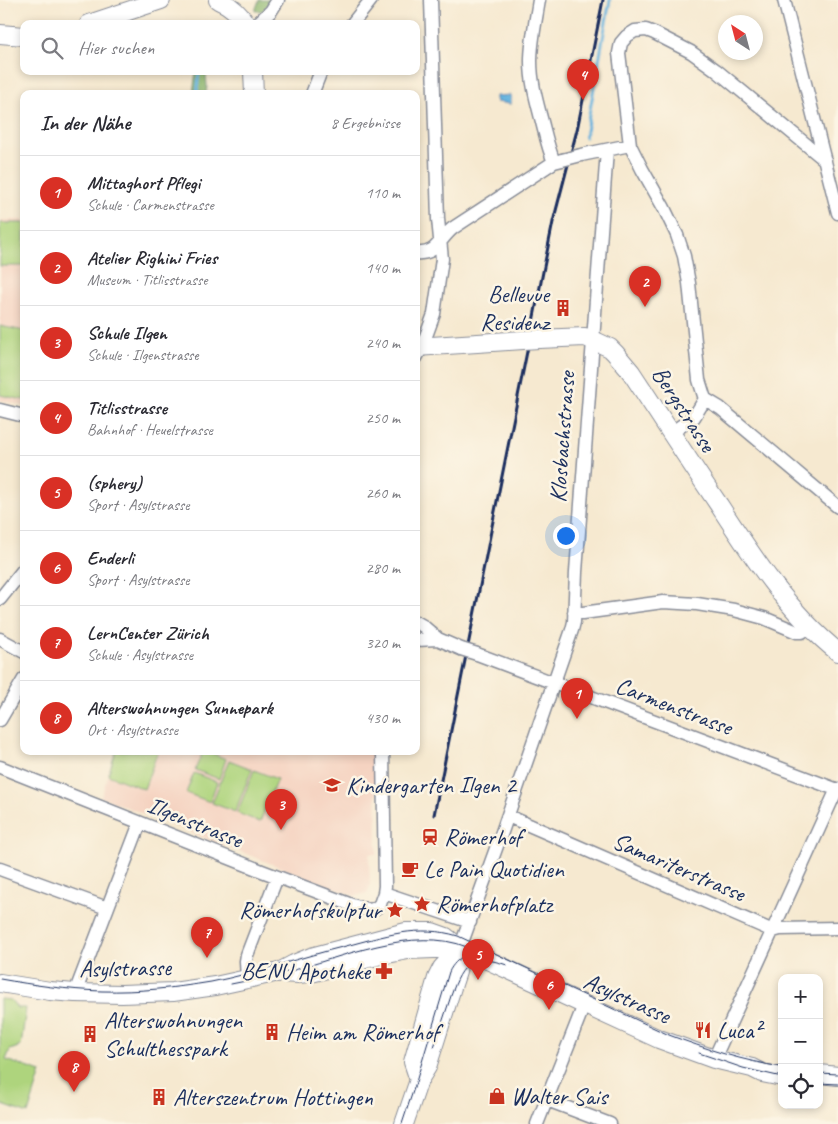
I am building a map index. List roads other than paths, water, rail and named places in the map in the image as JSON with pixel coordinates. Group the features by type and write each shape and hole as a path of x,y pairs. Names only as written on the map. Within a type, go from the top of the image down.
{"main road":[{"path":"101,20 161,0"},
{"path":"218,0 236,11 243,20"},
{"path":"0,34 20,36"},
{"path":"253,75 254,90"},
{"name":"Bergstrasse","path":"420,351 531,339 585,338 610,348 625,364 761,568 794,608 838,652"},
{"name":"Asylstrasse","path":"0,983 75,993 173,992 247,980 279,972 299,974 316,972 408,950 460,948 659,1038 714,1058 778,1076"},
{"name":"Klosbachstrasse","path":"404,1124 419,1080 427,1067 457,972 460,948"},
{"name":"Asylstrasse","path":"752,1068 778,1069"},
{"path":"823,1074 838,1076"},
{"path":"823,1083 838,1085"}],"street":[{"path":"261,20 278,0"},
{"path":"355,20 372,0"},
{"path":"420,346 434,314 442,258 438,219 431,0"},
{"path":"539,0 533,36 531,76 545,135 558,161"},
{"path":"784,0 825,160 833,175 838,213"},
{"path":"825,160 716,70 691,52 646,30 635,31 621,43 619,53 630,145 673,226 684,256 689,284 699,380 705,399 720,408 838,507"},
{"path":"314,90 319,75"},
{"path":"420,253 432,252 453,228 558,161 630,145"},
{"name":"Klosbachstrasse","path":"460,948 508,816 574,622 607,150"},
{"path":"671,433 694,416 705,399"},
{"path":"0,410 20,415"},
{"path":"0,599 20,574"},
{"path":"574,612 583,613 663,602 697,604 734,610 764,618 797,632 802,632 810,625"},
{"name":"Carmenstrasse","path":"420,625 438,639 838,789"},
{"path":"0,639 20,650"},
{"path":"420,640 438,639"},
{"path":"0,720 20,686"},
{"path":"384,755 384,893 470,922"},
{"name":"Ilgenstrasse","path":"0,767 352,905 370,910 376,908 380,904 384,893"},
{"path":"714,1058 838,789"},
{"name":"Samariterstrasse","path":"508,816 772,931 838,928"},
{"path":"75,993 140,823"},
{"path":"0,869 108,908"},
{"path":"247,980 246,962 248,955 277,877"},
{"path":"537,1124 584,1005"},
{"path":"547,1100 610,1124"}],"water":[{"path":"511,95 511,104 496,102 496,96"}],"waterway":[{"path":"585,137 610,0"},
{"path":"197,90 199,75"}],"tram line":[{"path":"0,979 51,987 89,990 129,991 170,988 211,982 262,970 388,935 429,931 458,936 669,1035 725,1054 778,1066"},
{"path":"231,984 280,974 353,952 401,942 446,941 467,947"},
{"path":"402,1124 449,972 456,962 470,953 488,952"},
{"path":"434,1047 457,980 467,965 483,960 507,965"},
{"path":"699,1053 743,1068 778,1076"},
{"path":"823,1073 838,1074"},
{"path":"823,1083 838,1084"}],"railway":[{"path":"434,815 553,222 577,130 603,0"}],"place":[{"name":"Titlisstrasse","path":"583,100"},
{"name":"Atelier Righini Fries","path":"645,307"},
{"name":"Bellevue Residenz","path":"563,308"},
{"name":"Mittaghort Pflegi","path":"577,719"},
{"name":"Kindergarten Ilgen 2","path":"332,785"},
{"name":"Schule Ilgen","path":"281,830"},
{"name":"Römerhof","path":"430,837"},
{"name":"Le Pain Quotidien","path":"410,869"},
{"name":"Römerhofplatz","path":"422,904"},
{"name":"Römerhofskulptur","path":"395,910"},
{"name":"LernCenter Zürich","path":"207,958"},
{"name":"BENU Apotheke","path":"384,971"},
{"name":"(sphery)","path":"478,980"},
{"name":"Enderli","path":"549,1010"},
{"name":"Luca²","path":"703,1030"},
{"name":"Heim am Römerhof","path":"272,1032"},
{"name":"Alterswohnungen Schulthesspark","path":"90,1034"},
{"name":"Alterswohnungen Sunnepark","path":"74,1092"},
{"name":"Walter Sais","path":"497,1096"},
{"name":"Alterszentrum Hottingen","path":"159,1097"}]}
